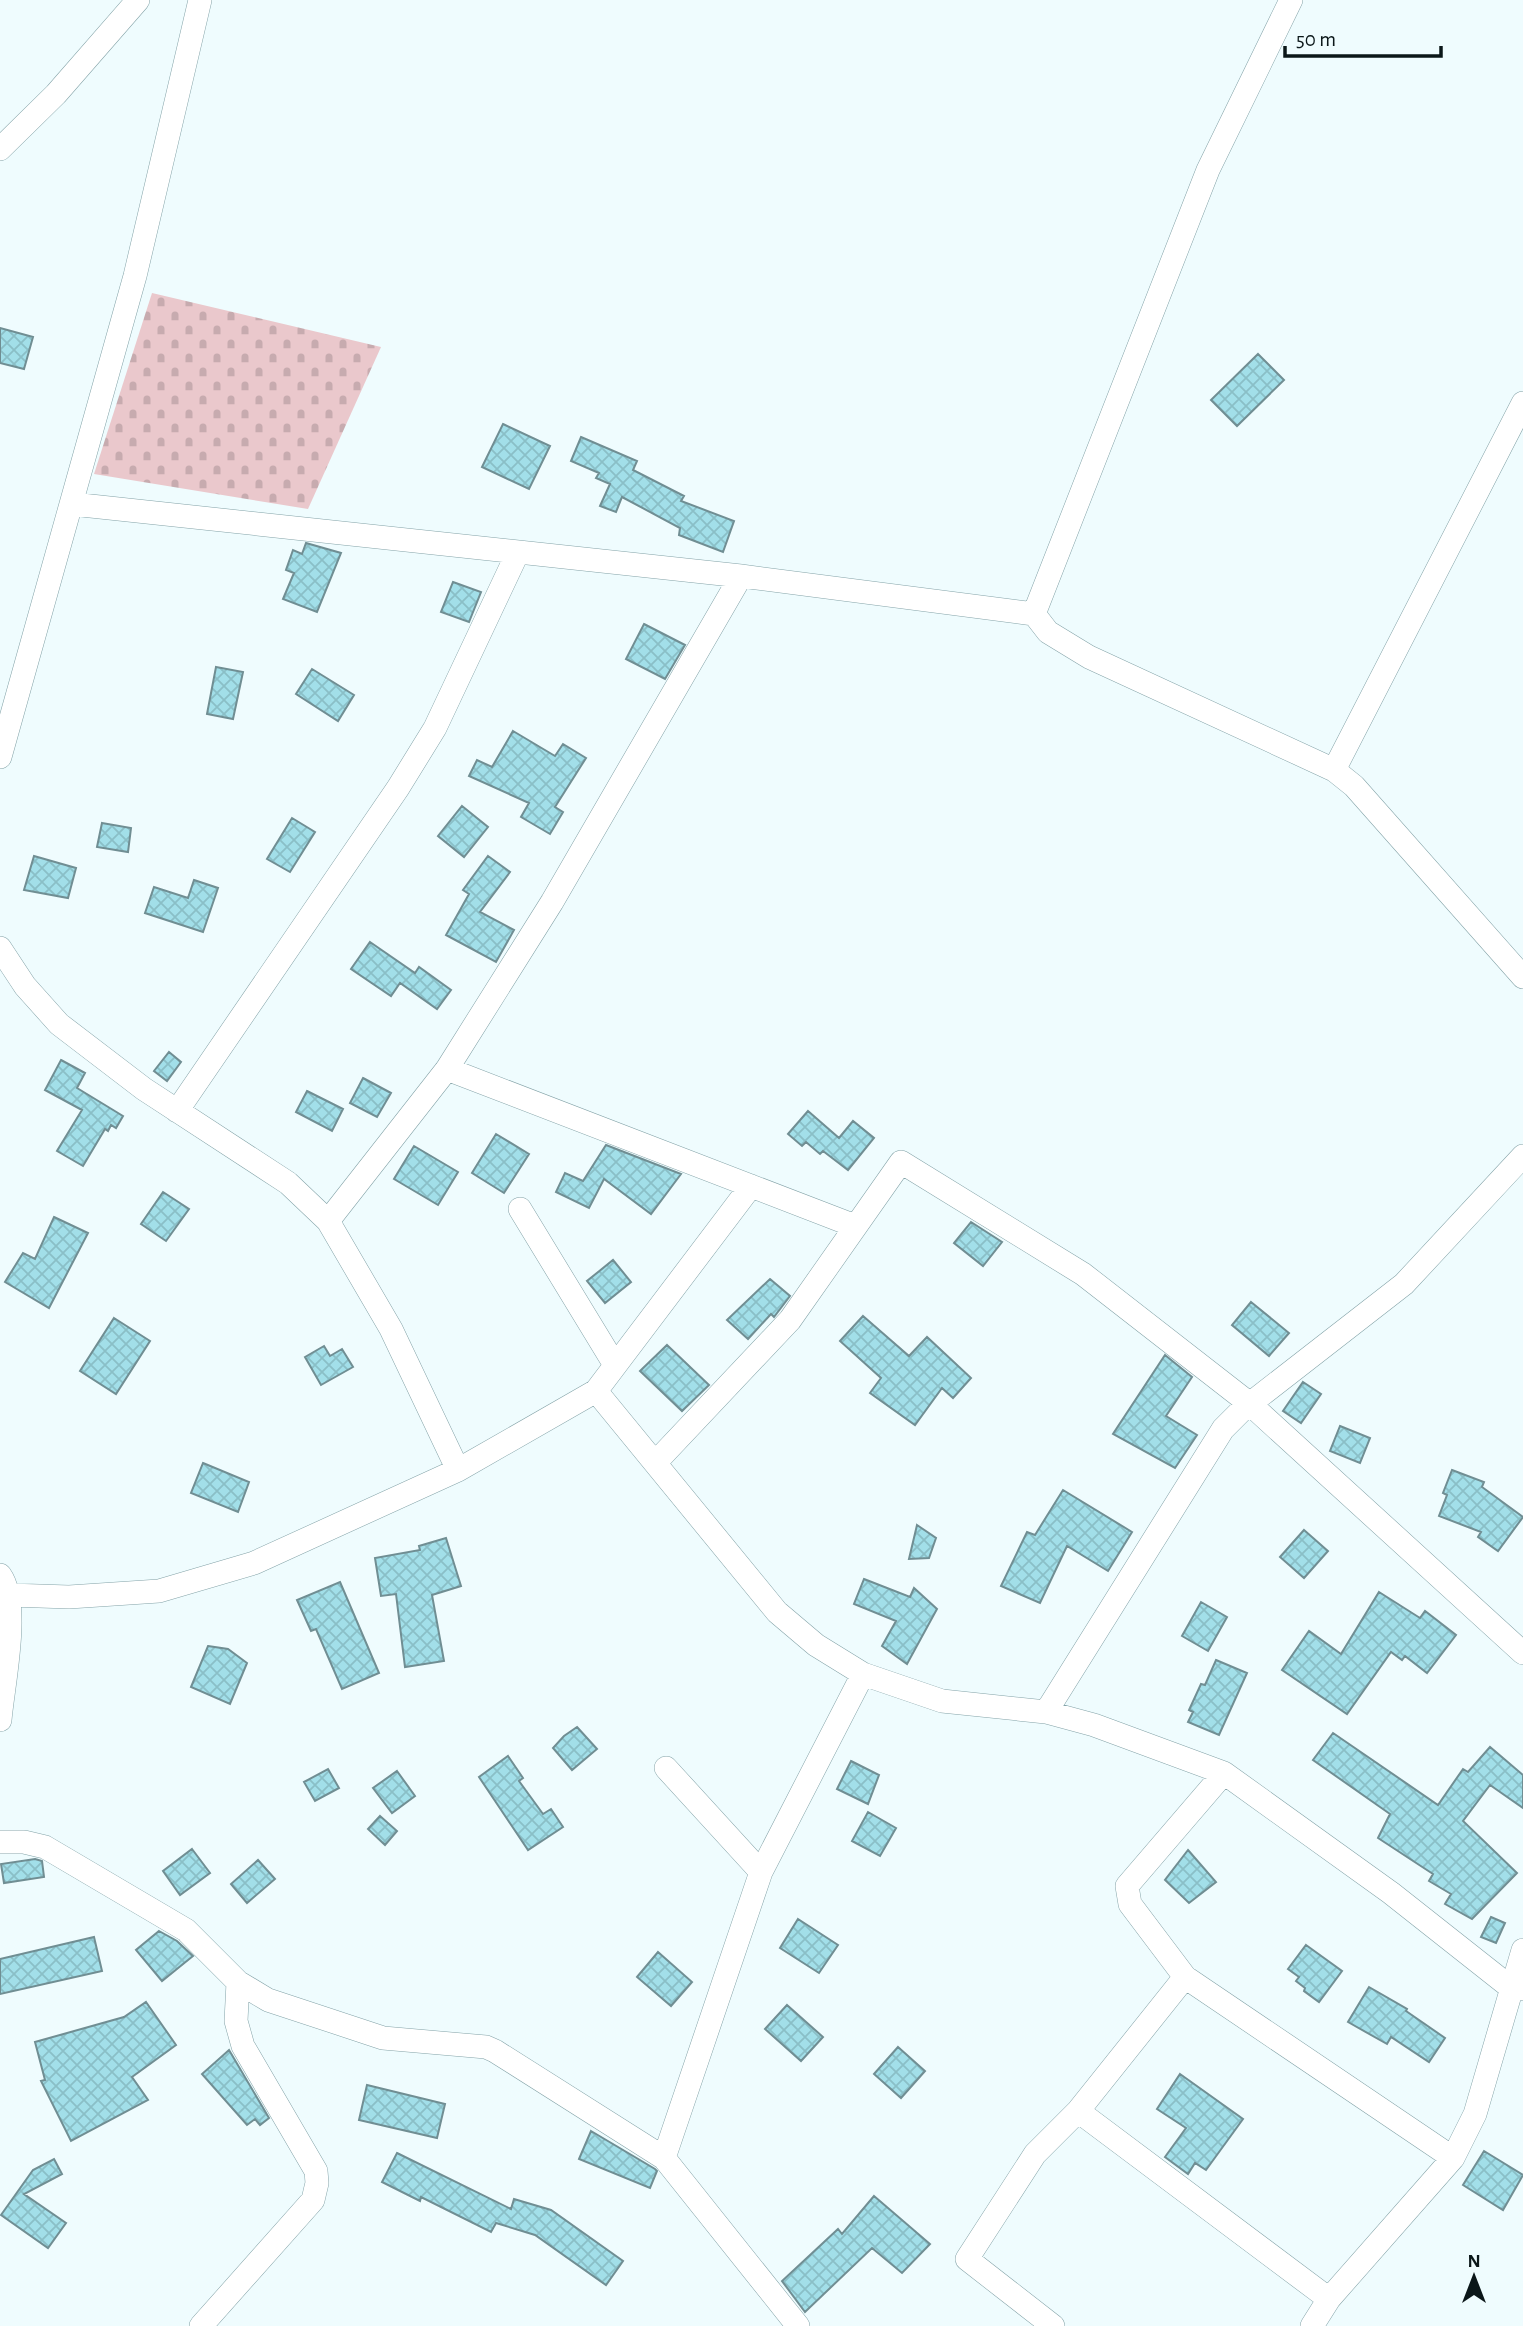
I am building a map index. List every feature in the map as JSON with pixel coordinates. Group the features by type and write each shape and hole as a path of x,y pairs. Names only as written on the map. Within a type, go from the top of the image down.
{"street":[{"path":"0,149 56,94 138,0"},
{"path":"0,757 135,276 200,0"},
{"path":"1034,614 1208,170 1291,0"},
{"path":"1334,770 1523,402"},
{"path":"72,504 741,576 1034,614 1048,632 1089,657 1334,770 1354,786 1523,977"},
{"path":"177,1111 398,788 435,728 518,552"},
{"path":"328,1221 447,1069 552,902 741,576"},
{"path":"0,948 25,986 59,1024 144,1089 288,1183 328,1221 391,1329 458,1470"},
{"path":"447,1069 855,1226"},
{"path":"1046,1712 1223,1429 1250,1404 1404,1284 1523,1156"},
{"path":"655,1463 790,1320 901,1162 1083,1274 1250,1404 1523,1653"},
{"path":"0,1720 10,1613 4,1585 69,1597 159,1591 254,1563 458,1470 596,1391 751,1186"},
{"path":"520,1209 615,1365"},
{"path":"596,1391 777,1612 816,1645 863,1674 942,1701 1046,1712 1134,1737 1224,1773 1391,1893 1516,1988"},
{"path":"664,2158 761,1872 863,1674"},
{"path":"666,1768 761,1872"},
{"path":"1224,1773 1127,1886 1130,1904 1185,1977 1453,2158"},
{"path":"0,1842 24,1842 45,1847 186,1930 238,1982 268,2000 383,2038 495,2050 664,2158 798,2326"},
{"path":"1312,2326 1329,2299 1453,2158 1475,2113 1516,1988 1523,1950"},
{"path":"1053,2326 967,2259 1035,2154 1078,2111 1185,1977"},
{"path":"201,2326 306,2209 313,2200 317,2183 316,2171 243,2046 236,2021 238,1982"},
{"path":"1078,2111 1329,2299"}],"green space":[{"path":"152,293 381,347 308,509 94,474"}],"building":[{"path":"0,328 33,337 24,369 0,363"},
{"path":"1258,354 1284,380 1237,426 1211,400"},
{"path":"503,424 550,446 529,489 482,467"},
{"path":"581,437 637,461 633,470 684,496 681,501 734,521 723,552 679,535 680,528 622,497 616,512 600,506 610,484 596,478 599,473 571,461"},
{"path":"306,543 341,553 317,612 283,599 294,573 286,570 293,550 302,554"},
{"path":"453,582 481,592 469,622 441,612"},
{"path":"644,624 685,645 665,679 626,659"},
{"path":"216,667 243,672 233,719 207,714"},
{"path":"312,669 354,695 338,721 296,694"},
{"path":"513,731 555,756 563,744 586,758 555,807 563,812 550,834 521,817 529,803 469,776 477,760 492,767"},
{"path":"462,806 488,827 464,857 438,836"},
{"path":"292,818 315,832 290,872 267,859"},
{"path":"102,823 131,828 128,852 97,847"},
{"path":"34,856 76,868 68,898 24,890"},
{"path":"488,856 510,872 480,912 514,930 496,962 446,935 469,894 463,890"},
{"path":"194,880 218,888 203,932 145,913 154,887 188,898"},
{"path":"370,942 415,973 419,967 451,990 437,1009 400,983 391,996 351,969"},
{"path":"169,1052 181,1062 167,1081 154,1071"},
{"path":"61,1060 85,1073 77,1088 123,1116 116,1128 111,1125 108,1131 105,1129 83,1166 57,1151 82,1110 45,1090"},
{"path":"363,1078 391,1093 377,1117 350,1103"},
{"path":"307,1091 343,1109 332,1131 296,1112"},
{"path":"808,1111 839,1138 853,1121 874,1138 848,1170 823,1151 820,1154 806,1142 802,1146 788,1134"},
{"path":"496,1134 529,1154 504,1193 472,1173"},
{"path":"606,1145 681,1174 651,1214 604,1179 589,1208 556,1192 565,1173 583,1181"},
{"path":"414,1146 458,1172 438,1205 394,1179"},
{"path":"163,1192 189,1209 166,1241 141,1224"},
{"path":"54,1217 88,1233 49,1308 5,1282 23,1253 35,1259"},
{"path":"971,1222 1002,1242 983,1266 954,1243"},
{"path":"613,1260 631,1282 605,1303 587,1281"},
{"path":"770,1279 790,1296 774,1317 771,1314 748,1339 727,1320"},
{"path":"1251,1302 1289,1333 1269,1356 1232,1325"},
{"path":"863,1316 909,1356 927,1337 971,1378 953,1398 942,1388 915,1425 870,1393 881,1378 840,1341"},
{"path":"114,1318 150,1341 116,1394 80,1371"},
{"path":"667,1345 709,1385 682,1411 640,1371"},
{"path":"324,1346 330,1356 342,1349 353,1367 321,1385 305,1357"},
{"path":"1165,1355 1192,1377 1166,1416 1197,1435 1175,1468 1113,1434"},
{"path":"1303,1382 1321,1394 1301,1423 1283,1411"},
{"path":"1340,1426 1370,1438 1360,1463 1330,1451"},
{"path":"203,1463 249,1482 238,1512 191,1493"},
{"path":"1452,1470 1484,1482 1482,1487 1523,1517 1498,1551 1478,1537 1481,1532 1439,1516 1447,1495 1443,1493"},
{"path":"1063,1490 1132,1532 1108,1571 1067,1546 1040,1603 1001,1586 1027,1532 1035,1535"},
{"path":"917,1525 936,1538 929,1558 909,1559"},
{"path":"1304,1530 1328,1551 1304,1578 1280,1557"},
{"path":"446,1538 461,1586 432,1595 444,1661 405,1667 396,1594 381,1596 375,1558 420,1550 419,1546"},
{"path":"864,1579 910,1597 914,1588 937,1609 907,1664 882,1646 896,1621 854,1604"},
{"path":"340,1582 379,1673 342,1689 316,1629 311,1631 297,1600"},
{"path":"1379,1592 1420,1618 1425,1611 1456,1635 1427,1673 1405,1656 1402,1660 1391,1652 1347,1714 1282,1670 1309,1631 1341,1654"},
{"path":"1201,1602 1227,1617 1208,1651 1182,1636"},
{"path":"208,1646 228,1649 247,1663 230,1704 191,1687"},
{"path":"1216,1660 1247,1673 1219,1735 1188,1722 1193,1712 1189,1710 1201,1684 1205,1685"},
{"path":"577,1727 597,1749 572,1770 553,1748"},
{"path":"1333,1733 1438,1805 1463,1769 1468,1772 1490,1747 1523,1775 1523,1808 1490,1785 1463,1821 1517,1873 1472,1919 1445,1904 1451,1894 1429,1881 1433,1874 1378,1838 1390,1814 1313,1760"},
{"path":"508,1756 523,1778 519,1781 543,1814 551,1809 563,1827 528,1850 479,1777"},
{"path":"851,1761 879,1775 868,1804 837,1789"},
{"path":"328,1769 339,1788 315,1801 304,1782"},
{"path":"397,1771 415,1796 392,1813 373,1788"},
{"path":"868,1812 896,1828 880,1856 852,1841"},
{"path":"380,1816 397,1831 385,1845 368,1829"},
{"path":"192,1849 210,1873 180,1895 163,1871"},
{"path":"1188,1850 1216,1882 1189,1903 1165,1880"},
{"path":"35,1859 42,1861 44,1877 4,1883 1,1864"},
{"path":"258,1860 275,1879 247,1903 231,1884"},
{"path":"1491,1917 1505,1923 1496,1943 1481,1937"},
{"path":"798,1919 838,1945 819,1973 780,1948"},
{"path":"159,1931 177,1941 193,1956 162,1981 136,1950"},
{"path":"94,1937 102,1971 0,1994 0,1959"},
{"path":"1306,1945 1342,1971 1319,2002 1304,1991 1305,1988 1296,1981 1299,1977 1288,1969"},
{"path":"658,1952 692,1982 671,2006 637,1977"},
{"path":"1369,1987 1407,2009 1406,2011 1445,2038 1429,2062 1391,2037 1387,2044 1348,2022"},
{"path":"146,2002 176,2045 132,2077 148,2100 71,2141 41,2081 45,2080 35,2042 124,2017"},
{"path":"787,2005 823,2037 801,2061 765,2029"},
{"path":"898,2047 925,2071 901,2098 874,2074"},
{"path":"229,2050 269,2118 260,2125 255,2119 247,2125 202,2074"},
{"path":"1180,2074 1243,2119 1206,2170 1195,2163 1188,2174 1165,2157 1186,2128 1157,2109"},
{"path":"367,2085 445,2104 437,2138 359,2120"},
{"path":"591,2131 655,2169 657,2171 650,2188 579,2159"},
{"path":"1484,2151 1523,2175 1503,2210 1463,2185"},
{"path":"397,2153 511,2209 514,2199 551,2210 623,2261 606,2285 535,2235 496,2223 491,2232 421,2197 420,2201 382,2182"},
{"path":"54,2159 62,2174 24,2194 66,2223 48,2248 1,2215 33,2170"},
{"path":"874,2196 930,2244 902,2273 872,2248 805,2312 782,2281 838,2229 842,2234"}]}
